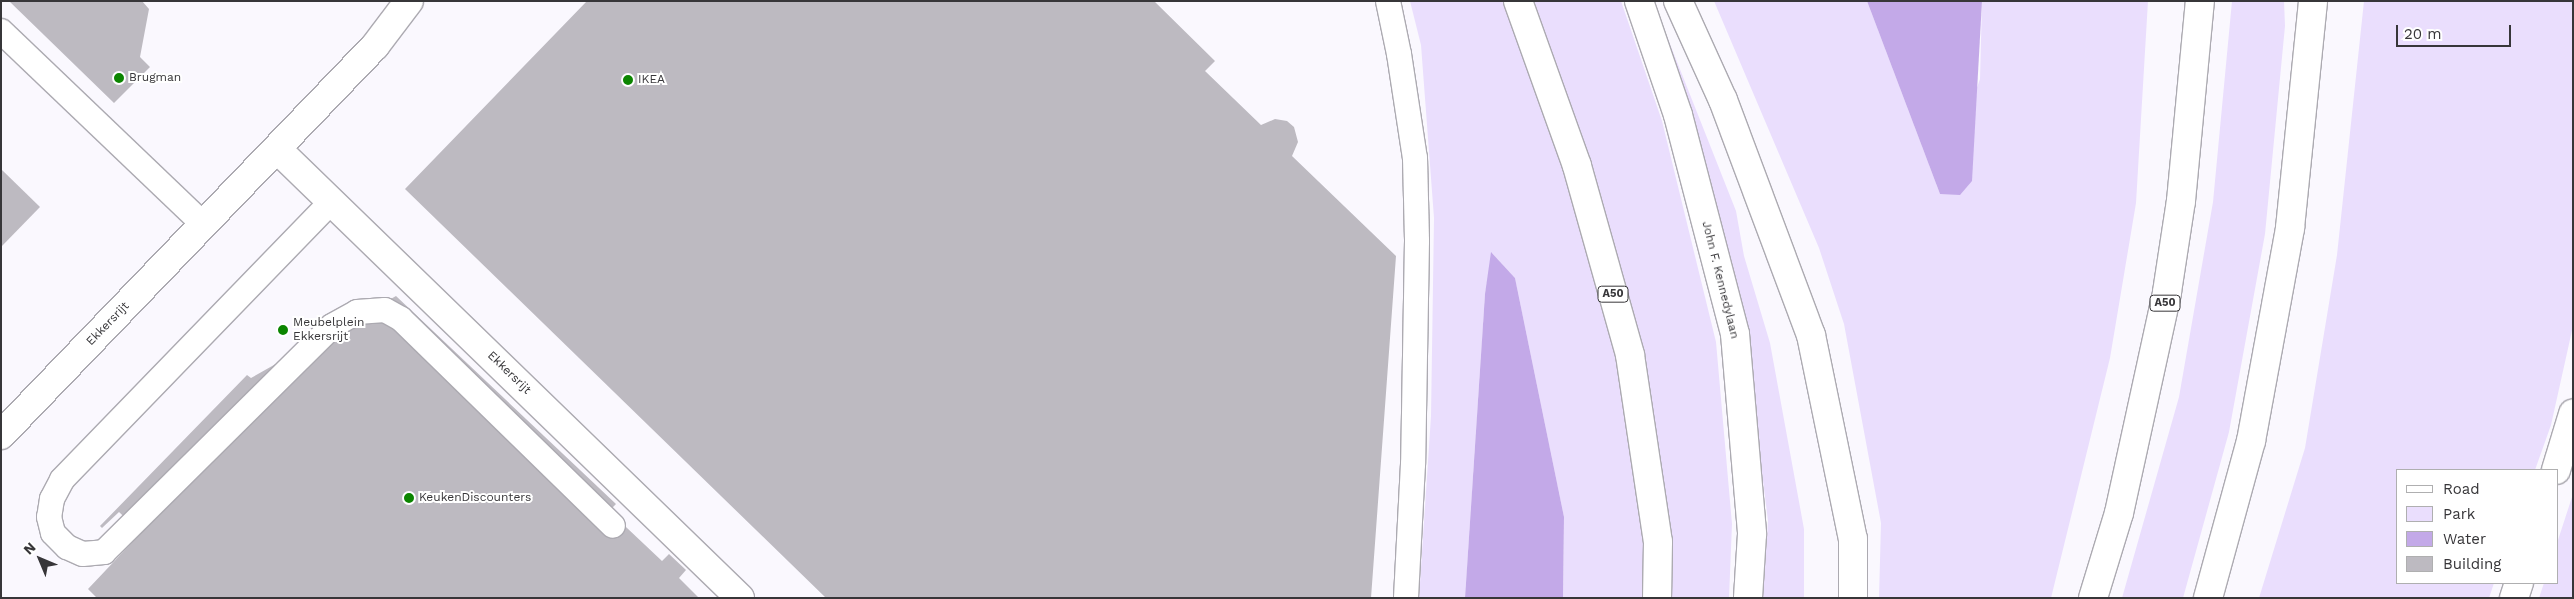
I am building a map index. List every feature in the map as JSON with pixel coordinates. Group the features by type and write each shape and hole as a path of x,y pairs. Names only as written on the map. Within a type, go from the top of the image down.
{"main road":[{"name":"Ekkersrijt","path":"1,435 375,46 409,1"},
{"name":"A50","path":"1518,1 1577,166 1630,355 1658,542 1657,598"},
{"name":"John F. Kennedylaan","path":"1638,1 1678,115 1735,334 1752,534 1748,598"},
{"path":"1678,1 1723,100 1811,335 1852,539 1853,598"},
{"name":"A50","path":"2093,598 2121,503 2167,292 2181,201 2200,1"},
{"path":"2208,598 2251,441 2290,228 2313,28 2313,1"},
{"name":"Ekkersrijt","path":"277,149 740,598"},
{"path":"2556,469 2573,414"},
{"path":"2514,598 2519,584"}],"lane":[{"path":"1388,1 1400,54 1415,158 1413,445 1406,598"},
{"path":"1,31 204,224"},
{"path":"332,202 62,480 52,499 49,517 53,533 67,547 83,554 104,552 332,326 357,312 385,310 402,319 614,526"}],"green space":[{"path":"1410,1 1507,1 1565,169 1614,345 1646,530 1644,598 1563,598 1564,517 1515,278 1492,253 1485,294 1465,598 1419,598 1431,416 1434,218 1421,45"},
{"path":"1531,1 1621,1 1662,121 1716,342 1732,524 1729,598 1667,598 1668,530"},
{"path":"1653,1 1736,211 1744,256 1770,343 1804,529 1804,598 1763,598 1768,521 1745,334"},
{"path":"1714,1 1867,1 1940,194 1980,79 1982,1 2148,1 2136,203 2110,358 2051,598 1879,598 1881,523 1844,324 1819,248"},
{"path":"2232,1 2284,1 2285,26 2265,234 2229,432 2183,598 2122,598 2179,397 2213,202"},
{"path":"2364,1 2573,1 2573,326 2551,425 2535,469 2396,469 2396,584 2494,584 2489,598 2259,598 2305,448 2337,255"},
{"path":"2573,494 2573,598 2539,598 2544,584 2559,584 2559,537"}],"water":[{"path":"1867,1 1982,1 1972,181 1960,195 1940,194"},
{"path":"1491,252 1515,278 1564,517 1563,598 1465,598 1485,294"}],"building":[{"path":"9,1 142,1 149,9 140,57 150,67 114,103"},
{"path":"587,1 1154,1 1215,61 1205,71 1261,125 1275,119 1287,121 1294,127 1298,142 1292,156 1396,256 1371,598 826,598 405,189"},
{"path":"1,169 40,207 1,247"},
{"path":"396,296 616,504 609,511 662,561 669,554 686,570 679,578 699,598 97,598 88,589 141,533 119,512 102,528 100,526 247,375 251,378"}],"place":[{"name":"Brugman","path":"119,78"},
{"name":"IKEA","path":"628,80"},
{"name":"Meubelplein Ekkersrijt","path":"283,330"},
{"name":"KeukenDiscounters","path":"409,498"}]}
